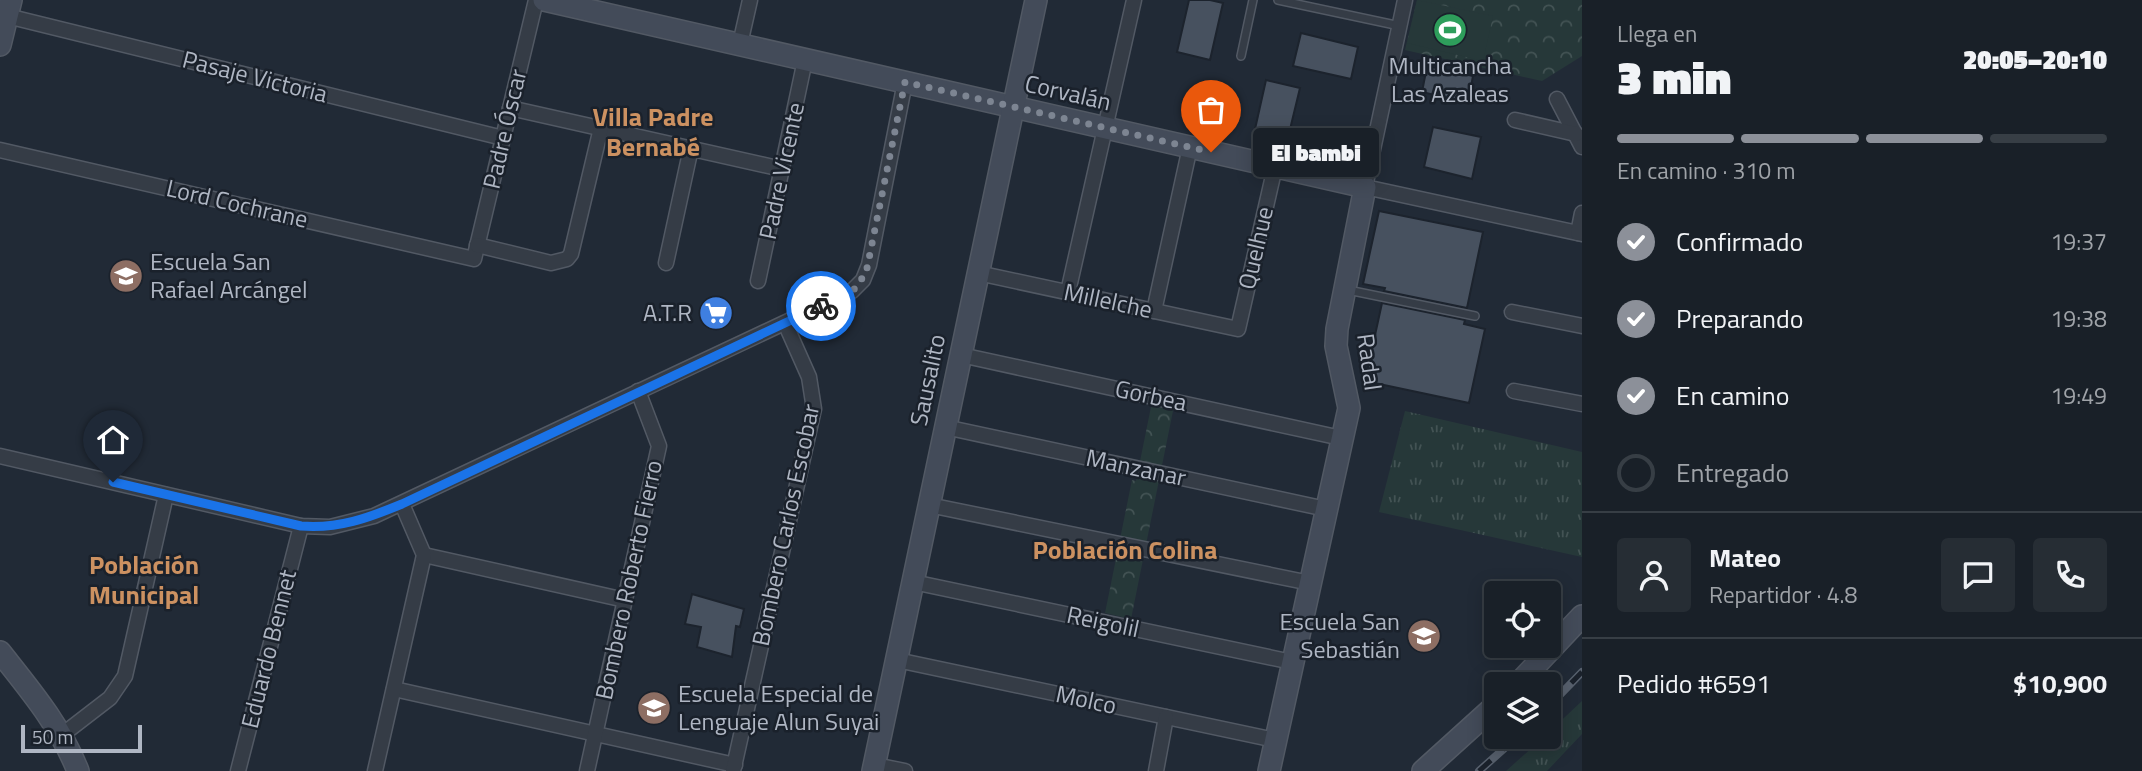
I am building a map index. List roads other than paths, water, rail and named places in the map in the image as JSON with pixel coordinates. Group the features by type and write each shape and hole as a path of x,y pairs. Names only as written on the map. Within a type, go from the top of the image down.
{"street":[{"name":"Padre Óscar","path":"475,252 536,0"},
{"name":"Corvalán","path":"544,0 568,3 805,61 1580,234"},
{"path":"740,44 750,0"},
{"name":"Sausalito","path":"874,768 1036,0"},
{"path":"1069,292 1134,0"},
{"name":"Radal","path":"1269,771 1349,408 1336,346 1343,289 1405,0"},
{"path":"0,45 9,8"},
{"name":"Pasaje Victoria","path":"9,8 503,138"},
{"name":"Padre Vicente","path":"758,281 805,61"},
{"path":"0,456 301,526 345,525 374,516 852,292 866,273 905,82"},
{"path":"1557,99 1579,140"},
{"path":"510,108 782,169"},
{"path":"1515,120 1579,140"},
{"name":"Lord Cochrane","path":"0,150 475,252 551,263 567,259 570,254 601,128"},
{"path":"1154,311 1189,147"},
{"path":"666,262 691,148"},
{"name":"Quelhue","path":"1238,328 1275,166"},
{"path":"1580,234 1582,213"},
{"name":"Millelche","path":"978,273 1238,328"},
{"path":"1512,312 1582,326"},
{"name":"Bombero Carlos Escobar","path":"734,768 814,409 809,377 785,323"},
{"name":"Gorbea","path":"961,355 1341,438"},
{"name":"Bombero Roberto Fierro","path":"587,771 659,446 638,391"},
{"path":"1514,391 1582,404"},
{"name":"Manzanar","path":"945,427 1326,509"},
{"path":"62,735 110,698 125,676 166,495"},
{"path":"375,771 424,555 402,504"},
{"path":"929,505 1310,583"},
{"name":"Eduardo Bennet","path":"238,771 301,526"},
{"path":"424,555 625,600"},
{"name":"Reigolil","path":"913,582 1292,662"},
{"path":"1529,672 1582,616"},
{"path":"0,652 62,735 78,771"},
{"name":"Molco","path":"897,660 1275,740"},
{"path":"394,689 734,768"},
{"path":"1423,771 1484,716"},
{"path":"1156,771 1166,717"},
{"path":"874,768 905,771"}],"lane":[{"path":"1241,56 1253,0"},
{"path":"1279,0 1400,26"},
{"path":"1343,289 1475,316"}],"railway":[{"path":"1561,694 1582,672"},
{"path":"1479,771 1504,749"}],"place":[{"name":"Multicancha Las Azaleas","path":"1450,30"},
{"name":"El bambi","path":"1211,152"},
{"name":"Escuela San Rafael Arcángel","path":"126,276"},
{"name":"A.T.R","path":"716,313"},
{"name":"Escuela San Sebastián","path":"1424,636"},
{"name":"Escuela Especial de Lenguaje Alun Suyai","path":"654,708"}],"district":[{"name":"Villa Padre Bernabé","path":"653,132"},
{"name":"Población Colina","path":"1125,550"},
{"name":"Población Municipal","path":"144,580"}]}
